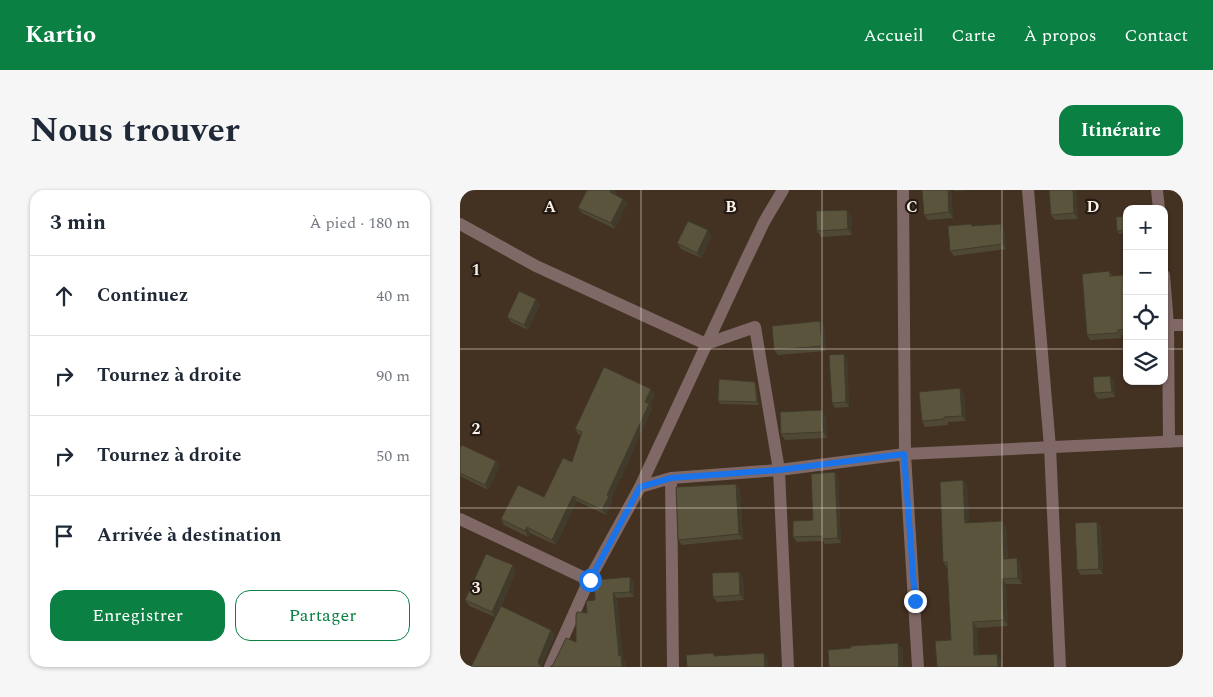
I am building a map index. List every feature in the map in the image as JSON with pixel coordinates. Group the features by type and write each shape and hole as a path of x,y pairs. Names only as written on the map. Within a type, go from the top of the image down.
{"street":[{"path":"550,667 590,580 640,487 764,222 783,190"},
{"path":"903,190 904,454 918,667"},
{"path":"1028,190 1050,447 1060,667"},
{"path":"1157,190 1159,205"},
{"path":"460,224 536,266 706,344 755,327 779,470 788,667"},
{"path":"1169,442 1168,326 1183,325"},
{"path":"640,487 671,478 779,470 904,454 1183,441"},
{"path":"671,478 673,667"},
{"path":"460,519 590,580"}],"building":[{"path":"587,190 611,190 610,192 623,199 611,223 578,208"},
{"path":"922,190 948,190 949,212 924,215"},
{"path":"1049,190 1073,190 1074,213 1051,215"},
{"path":"847,210 848,229 817,231 816,211"},
{"path":"1123,216 1123,230 1117,231 1116,217"},
{"path":"688,221 708,230 697,253 677,243"},
{"path":"971,224 972,226 1001,224 1002,244 950,251 948,226"},
{"path":"1109,271 1110,276 1123,275 1123,329 1118,330 1118,333 1087,335 1082,274"},
{"path":"519,291 536,299 524,325 507,317"},
{"path":"820,321 822,346 774,350 772,326"},
{"path":"844,354 846,402 832,403 829,355"},
{"path":"604,367 651,389 645,402 649,404 607,495 609,496 602,510 573,496 552,540 527,527 525,531 501,519 518,485 544,497 563,458 572,462 582,432 575,429"},
{"path":"1110,376 1112,392 1094,393 1093,377"},
{"path":"719,379 755,382 757,402 718,401"},
{"path":"960,388 962,416 922,421 919,392"},
{"path":"822,410 823,432 781,434 780,412"},
{"path":"462,445 496,461 485,485 460,473 460,446"},
{"path":"835,472 838,538 822,539 822,536 793,537 793,521 813,520 811,474"},
{"path":"963,480 965,523 1002,521 1004,559 1017,558 1018,578 1002,579 1004,620 973,622 974,655 997,654 998,667 937,667 935,641 951,640 947,562 943,562 940,482"},
{"path":"736,484 739,534 678,540 676,487"},
{"path":"1097,522 1099,569 1077,570 1075,523"},
{"path":"486,554 513,565 492,612 465,600"},
{"path":"739,572 740,595 713,597 712,573"},
{"path":"630,577 630,592 613,593 619,656 621,655 622,667 550,667 553,665 566,638 576,642 576,615 577,612 587,613 586,601 595,600 594,580"},
{"path":"501,606 551,630 538,662 541,667 471,667"},
{"path":"898,643 899,667 829,667 828,650 851,648 851,646"},
{"path":"714,653 714,656 764,653 765,667 687,667 686,655"}],"route":[{"path":"590,580 640,487 671,478 779,470 904,454 915,601"}]}
